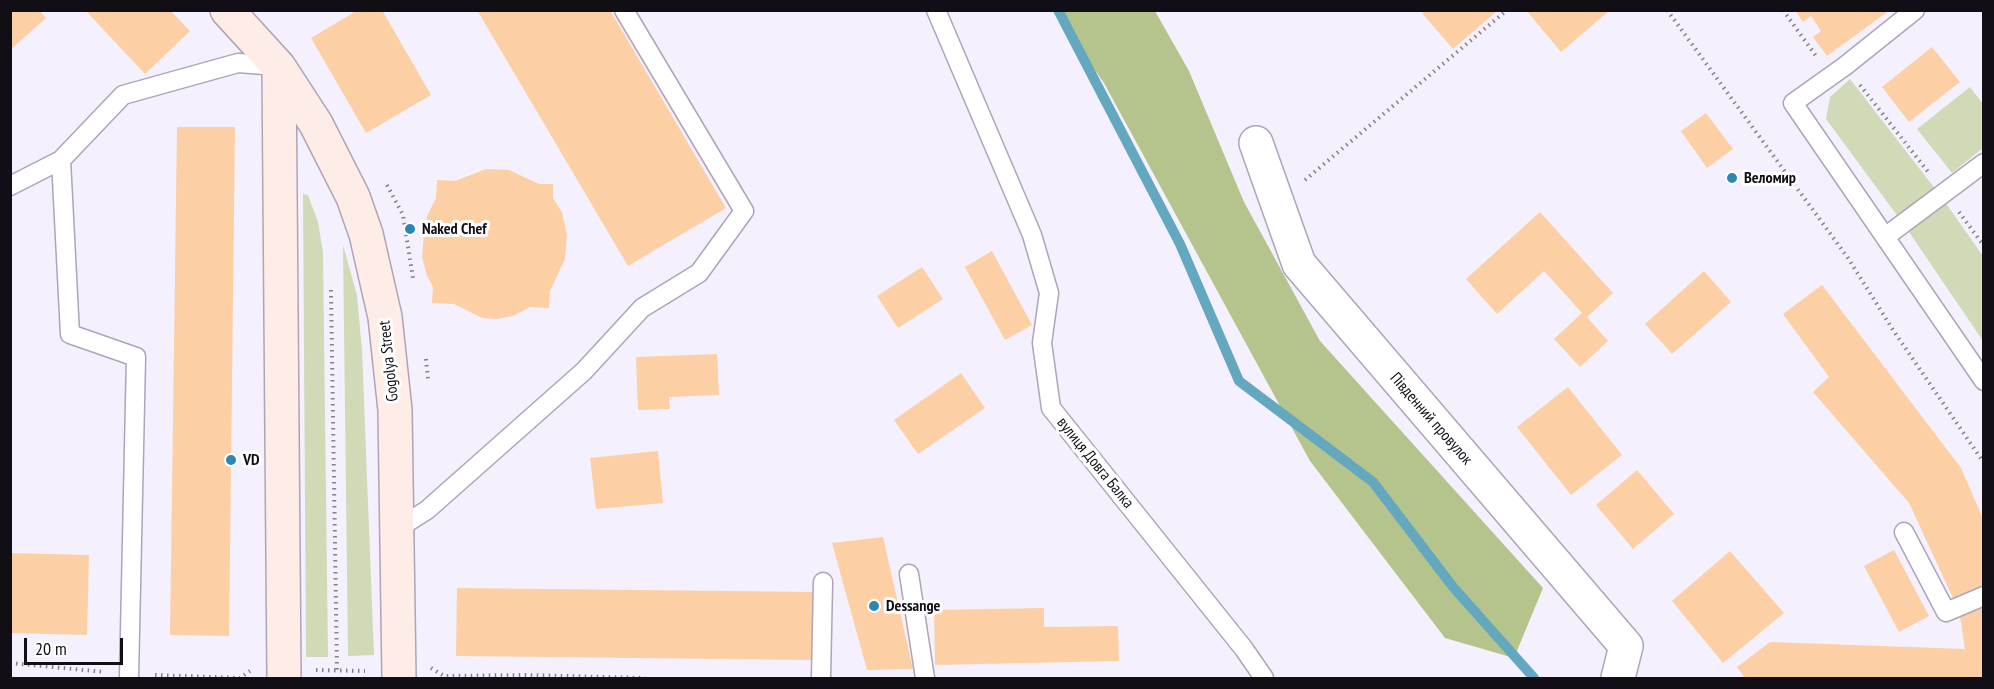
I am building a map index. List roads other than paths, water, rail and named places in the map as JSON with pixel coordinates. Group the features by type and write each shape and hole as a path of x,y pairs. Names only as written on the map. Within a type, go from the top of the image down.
{"main road":[{"name":"Gogolya Street","path":"227,10 279,67 316,124 353,197 366,234 385,317 395,410 399,678"},
{"path":"279,67 284,678"}],"street":[{"name":"Південний провулок","path":"1256,143 1299,264 1626,646 1618,678"}],"lane":[{"path":"397,529 427,510 584,371 642,308 699,273 744,211 624,10"},
{"name":"вулиця Довга Балка","path":"936,10 1032,235 1049,293 1042,344 1051,408 1244,649 1264,678"},
{"path":"1915,10 1845,66 1793,103 1983,381"},
{"path":"10,186 61,160 123,95 238,63 279,67"},
{"path":"61,160 70,334 136,357 129,676"},
{"path":"1885,237 1983,163"},
{"path":"1904,532 1946,612 1983,596"},
{"path":"909,574 925,678"},
{"path":"821,678 823,582"}],"waterway":[{"path":"1058,10 1180,244 1239,381 1373,482 1453,587 1534,678"}],"place":[{"name":"Веломир","path":"1732,178"},
{"name":"Naked Chef","path":"410,229"},
{"name":"VD","path":"231,460"},
{"name":"Dessange","path":"874,606"}]}
